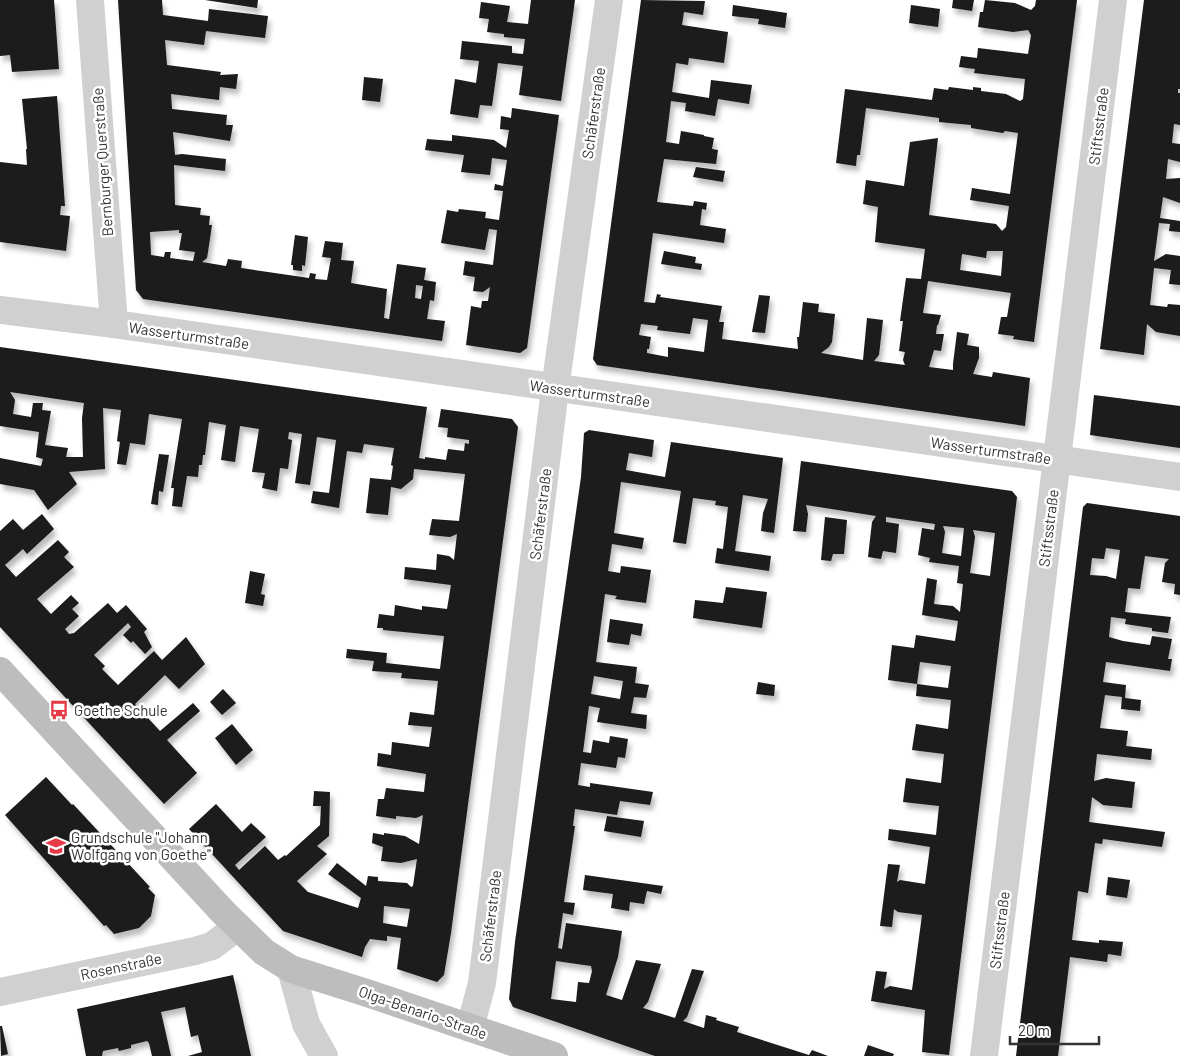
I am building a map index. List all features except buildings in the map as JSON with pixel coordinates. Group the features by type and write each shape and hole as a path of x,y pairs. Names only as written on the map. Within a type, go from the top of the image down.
{"street":[{"name":"Bernburger Querstraße","path":"90,0 114,324"},
{"name":"Schäferstraße","path":"470,1028 482,983 555,389 609,0"},
{"name":"Stiftsstraße","path":"984,1056 1113,0"},
{"name":"Wasserturmstraße","path":"0,310 114,324 555,389 1180,477"},
{"name":"Olga-Benario-Straße","path":"0,671 237,927 264,952 291,969 367,992 554,1056"},
{"name":"Rosenstraße","path":"0,992 212,946 237,927"},
{"path":"291,969 306,1024 324,1056"}],"place":[{"name":"Goethe Schule","path":"59,710"},
{"name":"Grundschule \"Johann Wolfgang von Goethe\"","path":"56,846"}]}
